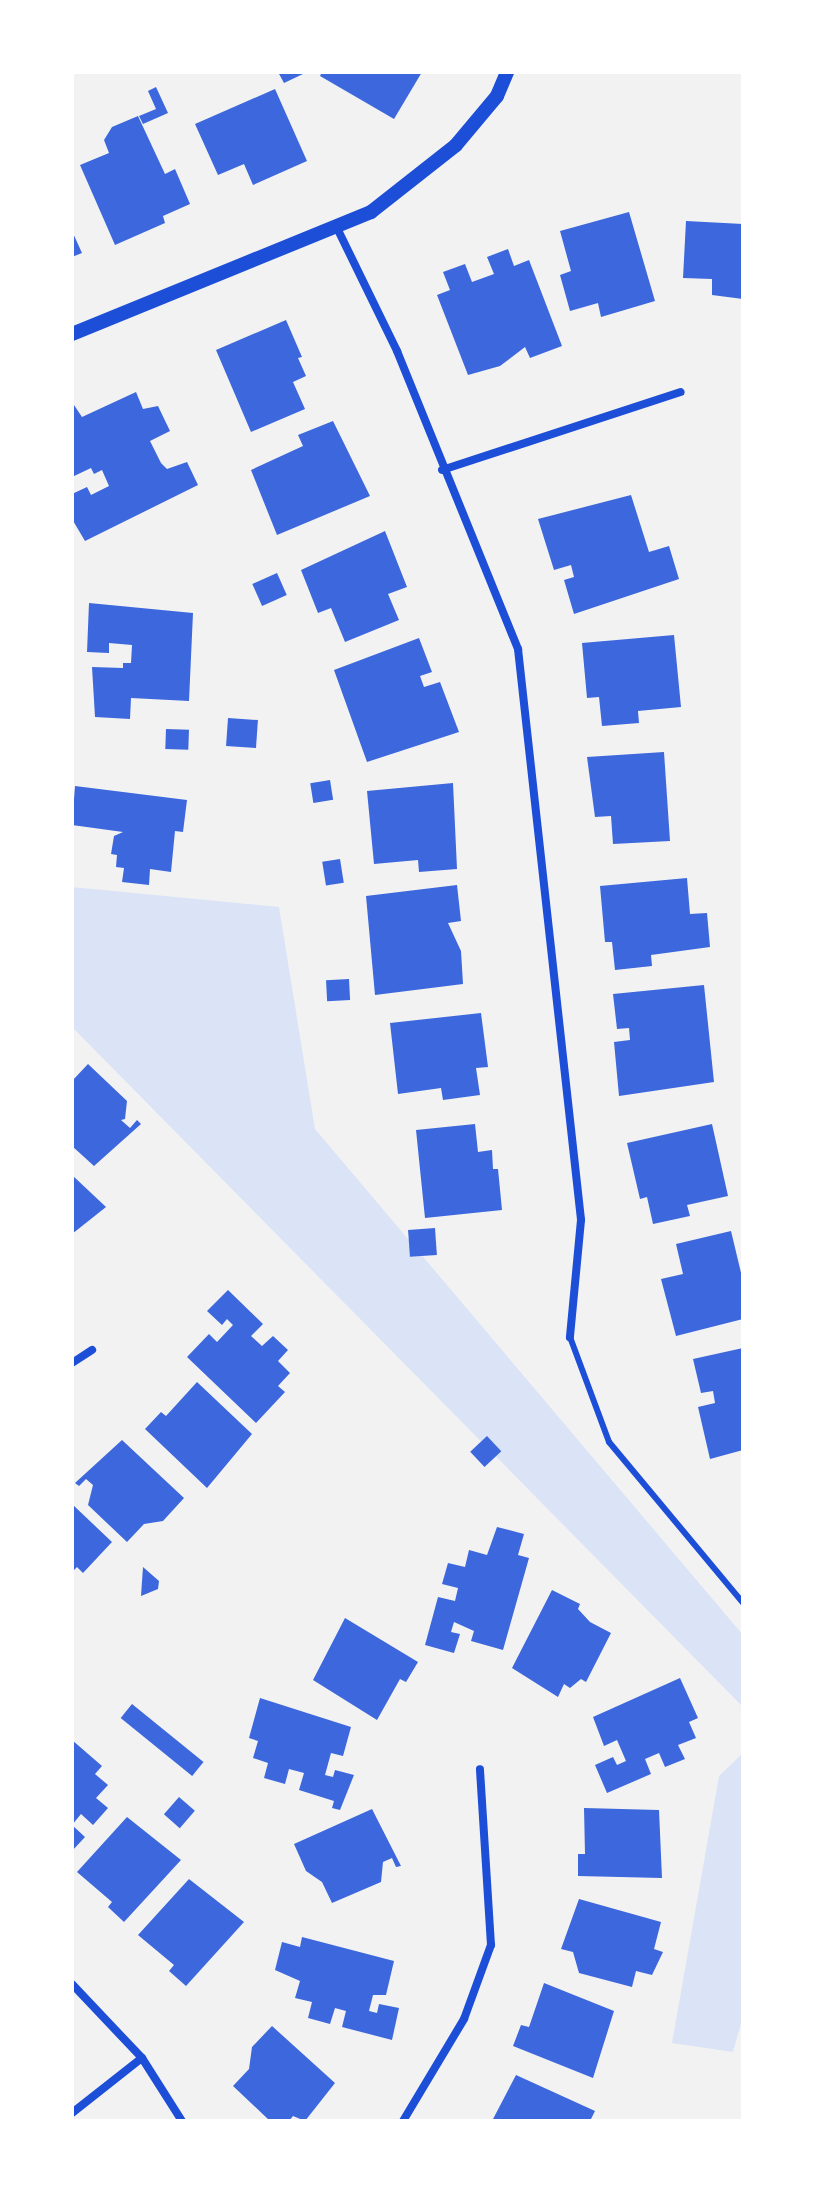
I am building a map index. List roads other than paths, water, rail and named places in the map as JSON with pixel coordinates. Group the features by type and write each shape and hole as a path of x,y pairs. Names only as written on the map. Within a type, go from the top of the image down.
{"street":[{"path":"72,334 273,250 338,230 433,167 488,109 507,72"},
{"path":"338,230 397,351 442,470 518,649 581,1220 570,1337"},
{"path":"442,470 681,392"},
{"path":"72,1363 92,1350"},
{"path":"403,2121 464,2019 491,1945 480,1769"},
{"path":"72,1984 142,2058 182,2121"},
{"path":"72,2113 142,2058"}],"lane":[{"path":"570,1337 609,1442 743,1603"}]}
